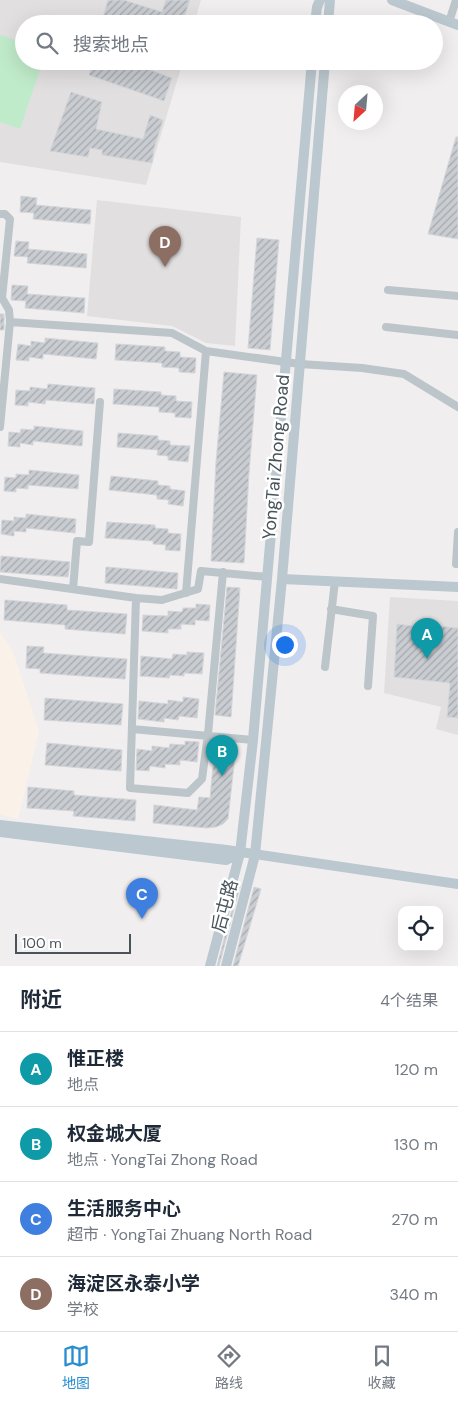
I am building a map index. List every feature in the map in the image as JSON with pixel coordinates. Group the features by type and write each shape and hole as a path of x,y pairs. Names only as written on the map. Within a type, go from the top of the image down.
{"main road":[{"path":"316,15 316,7 320,0"},
{"path":"329,15 330,0"},
{"path":"392,0 430,15"},
{"name":"YongTai Zhong Road","path":"210,966 240,853 254,740 311,70"},
{"name":"YongTai Zhong Road","path":"255,855 282,579 324,70"},
{"path":"282,579 458,587"},
{"path":"0,825 227,850 458,884"},
{"path":"0,832 226,860 240,853"},
{"name":"后屯路","path":"226,966 255,855"}],"street":[{"path":"453,24 456,0"},
{"path":"0,214 5,214 10,219 2,298 9,310 10,322 4,339 0,427"},
{"path":"388,290 458,296"},
{"path":"10,322 172,333 206,351 300,364 362,368 404,374 458,407"},
{"path":"386,327 458,335"},
{"path":"186,593 206,351"},
{"path":"73,589 77,541 89,542 100,402"},
{"path":"458,532 456,564 458,564"},
{"path":"0,579 162,600 198,589 201,570 268,577"},
{"path":"136,598 130,788 188,792 202,779 223,572"},
{"path":"325,667 334,581"},
{"path":"331,609 373,616 368,686"},
{"path":"132,729 208,734 254,740"}],"shaded area":[{"path":"0,0 201,0 197,15 15,15 15,70 180,70 146,185 0,162"},
{"path":"97,200 241,217 235,346 206,343 172,326 87,316"},
{"path":"390,597 458,601 458,735 436,729 441,707 384,693"},
{"path":"0,632 14,654 39,731 18,819 0,814"}],"green space":[{"path":"0,35 15,40 15,70 40,70 20,129 0,122"}],"building":[{"path":"108,0 124,0 162,12 166,0 190,0 185,15 104,15"},
{"path":"91,70 150,70 172,78 164,101 89,75"},
{"path":"71,92 102,102 96,129 143,139 150,115 163,120 154,149 152,163 102,155 102,150 90,148 88,157 50,151"},
{"path":"456,137 458,137 458,239 428,234"},
{"path":"21,196 37,198 36,205 91,210 90,224 33,219 34,213 20,212"},
{"path":"257,238 279,240 270,350 248,348"},
{"path":"16,241 29,242 28,249 87,254 86,268 27,263 28,257 14,256"},
{"path":"12,285 28,286 27,294 85,298 84,313 25,308 26,301 11,300"},
{"path":"0,314 4,314 4,330 0,330"},
{"path":"45,338 98,343 96,359 43,354 43,359 29,357 29,361 16,360 18,344 31,346 31,341 45,343"},
{"path":"116,344 165,347 165,351 180,352 180,357 196,358 195,373 179,372 179,368 162,367 162,363 115,360"},
{"path":"224,372 257,375 244,563 211,561 216,462"},
{"path":"48,384 95,388 94,404 46,400 45,404 28,402 28,406 15,405 16,390 30,391 30,387 47,389"},
{"path":"114,389 161,392 161,395 176,396 176,401 192,402 191,418 175,417 175,413 159,412 159,407 113,404"},
{"path":"34,426 83,431 82,446 33,441 33,445 20,443 20,447 8,446 9,432 20,433 21,429 34,430"},
{"path":"118,433 158,436 158,440 170,441 170,445 190,446 188,462 168,460 168,456 157,455 158,450 117,447"},
{"path":"29,470 79,475 78,489 28,485 28,489 16,488 16,492 4,491 5,477 16,478 16,474 29,475"},
{"path":"111,476 158,481 158,485 170,486 170,489 185,491 183,506 168,504 169,500 157,499 157,495 109,490"},
{"path":"26,514 76,519 75,533 26,528 26,532 14,531 14,536 1,534 2,520 14,521 14,517 26,518"},
{"path":"107,522 155,525 155,528 168,529 168,533 181,534 180,551 165,550 166,545 153,544 153,541 105,538"},
{"path":"1,556 70,562 68,577 0,572"},
{"path":"106,567 178,573 177,589 105,583"},
{"path":"227,587 240,588 231,717 215,715"},
{"path":"5,600 67,605 67,610 127,614 125,634 65,629 65,625 4,620"},
{"path":"196,604 210,605 209,621 195,620 195,625 181,624 181,629 168,629 168,633 142,631 143,615 168,616 168,611 182,612 183,608 196,608"},
{"path":"397,624 419,627 419,624 458,628 458,718 447,717 450,683 394,677"},
{"path":"27,646 44,647 43,653 127,659 125,679 40,673 40,669 26,668"},
{"path":"187,652 204,653 202,674 184,673 184,676 170,675 169,678 140,676 141,656 172,659 173,654 187,655"},
{"path":"183,697 199,699 197,718 179,716 178,720 164,718 164,722 138,719 139,701 168,704 168,700 183,702"},
{"path":"45,698 123,704 121,725 44,720"},
{"path":"185,741 199,742 197,762 180,760 180,765 165,764 165,768 150,766 149,771 136,770 137,749 152,751 152,746 169,748 170,744 185,745"},
{"path":"47,743 122,750 121,771 45,765"},
{"path":"214,755 235,756 228,819 216,827 206,828 153,823 154,805 197,810 199,797 210,798"},
{"path":"28,787 74,791 74,795 136,800 135,821 73,816 74,811 27,808"},
{"path":"239,882 241,883 219,966 217,966"},
{"path":"254,887 261,889 238,966 233,966"}],"place":[{"name":"海淀区永泰小学","path":"165,267"},
{"name":"惟正楼","path":"427,659"},
{"name":"权金城大厦","path":"222,776"},
{"name":"生活服务中心","path":"142,919"}]}
